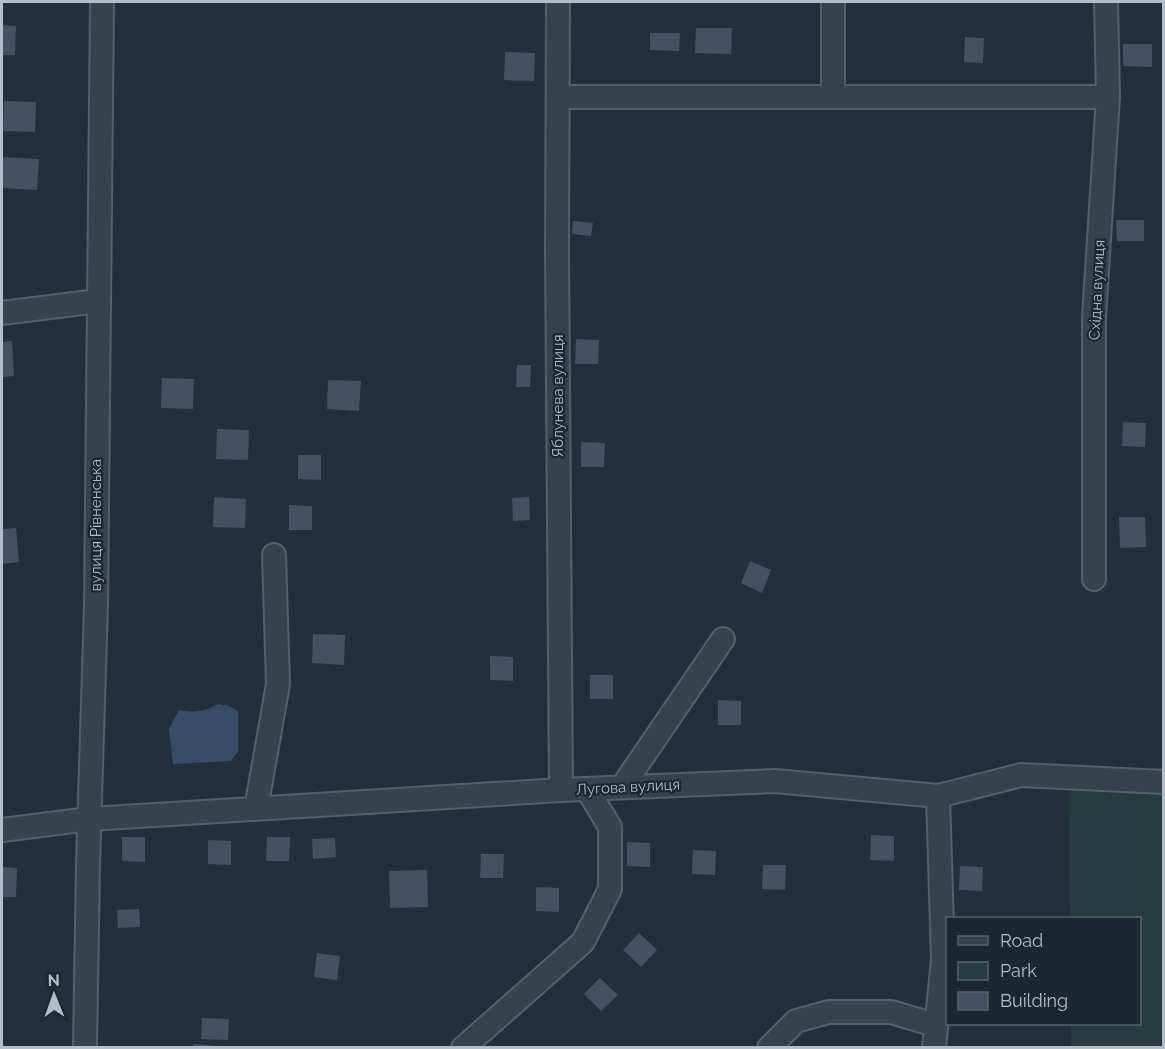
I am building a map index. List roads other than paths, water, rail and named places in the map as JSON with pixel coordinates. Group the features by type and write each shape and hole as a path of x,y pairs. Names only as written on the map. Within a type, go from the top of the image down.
{"street":[{"name":"вулиця Рівненська","path":"85,1047 96,605 102,2"},
{"name":"Яблунева вулиця","path":"558,2 557,251 561,790"},
{"path":"832,2 833,97"},
{"name":"Східна вулиця","path":"1094,579 1094,318 1108,97 1106,2"},
{"path":"559,97 1108,97"},
{"path":"2,313 98,301"},
{"path":"256,808 278,684 274,555"},
{"path":"622,787 723,639"},
{"name":"Лугова вулиця","path":"2,830 89,819 622,787 775,781 938,796 1022,775 1164,782"},
{"path":"463,1047 583,942 610,889 610,827 587,789"},
{"path":"934,1047 943,960 938,796"},
{"path":"769,1047 796,1021 829,1012 891,1012 935,1024"}],"water":[{"path":"218,704 238,711 238,752 231,761 173,764 169,729 179,710 199,711"}]}
